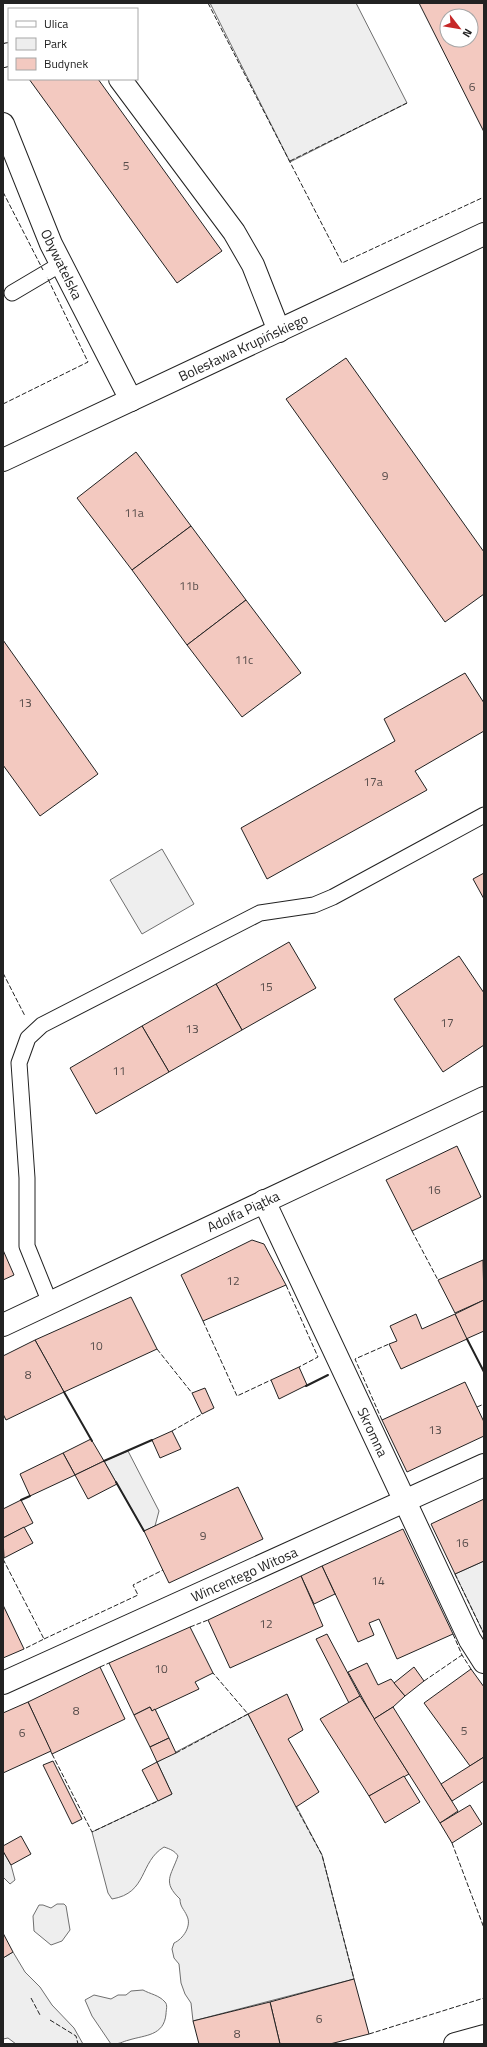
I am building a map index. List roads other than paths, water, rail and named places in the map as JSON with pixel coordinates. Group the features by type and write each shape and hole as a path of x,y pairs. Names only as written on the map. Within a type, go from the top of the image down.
{"street":[{"path":"121,80 234,232 253,265 279,331"},
{"name":"Obywatelska","path":"3,124 51,244 131,400"},
{"name":"Bolesława Krupińskiego","path":"3,460 484,234"},
{"name":"Adolfa Piątka","path":"3,1325 484,1098"},
{"name":"Skromna","path":"264,1201 470,1640 484,1662"},
{"name":"Wincentego Witosa","path":"3,1683 406,1502 484,1465"},
{"path":"455,2044 484,2036"}],"lane":[{"path":"12,293 61,264"},
{"path":"50,1303 27,1246 27,1178 19,1063 28,1038 42,1025 260,913 314,905 334,897 484,815"}]}
